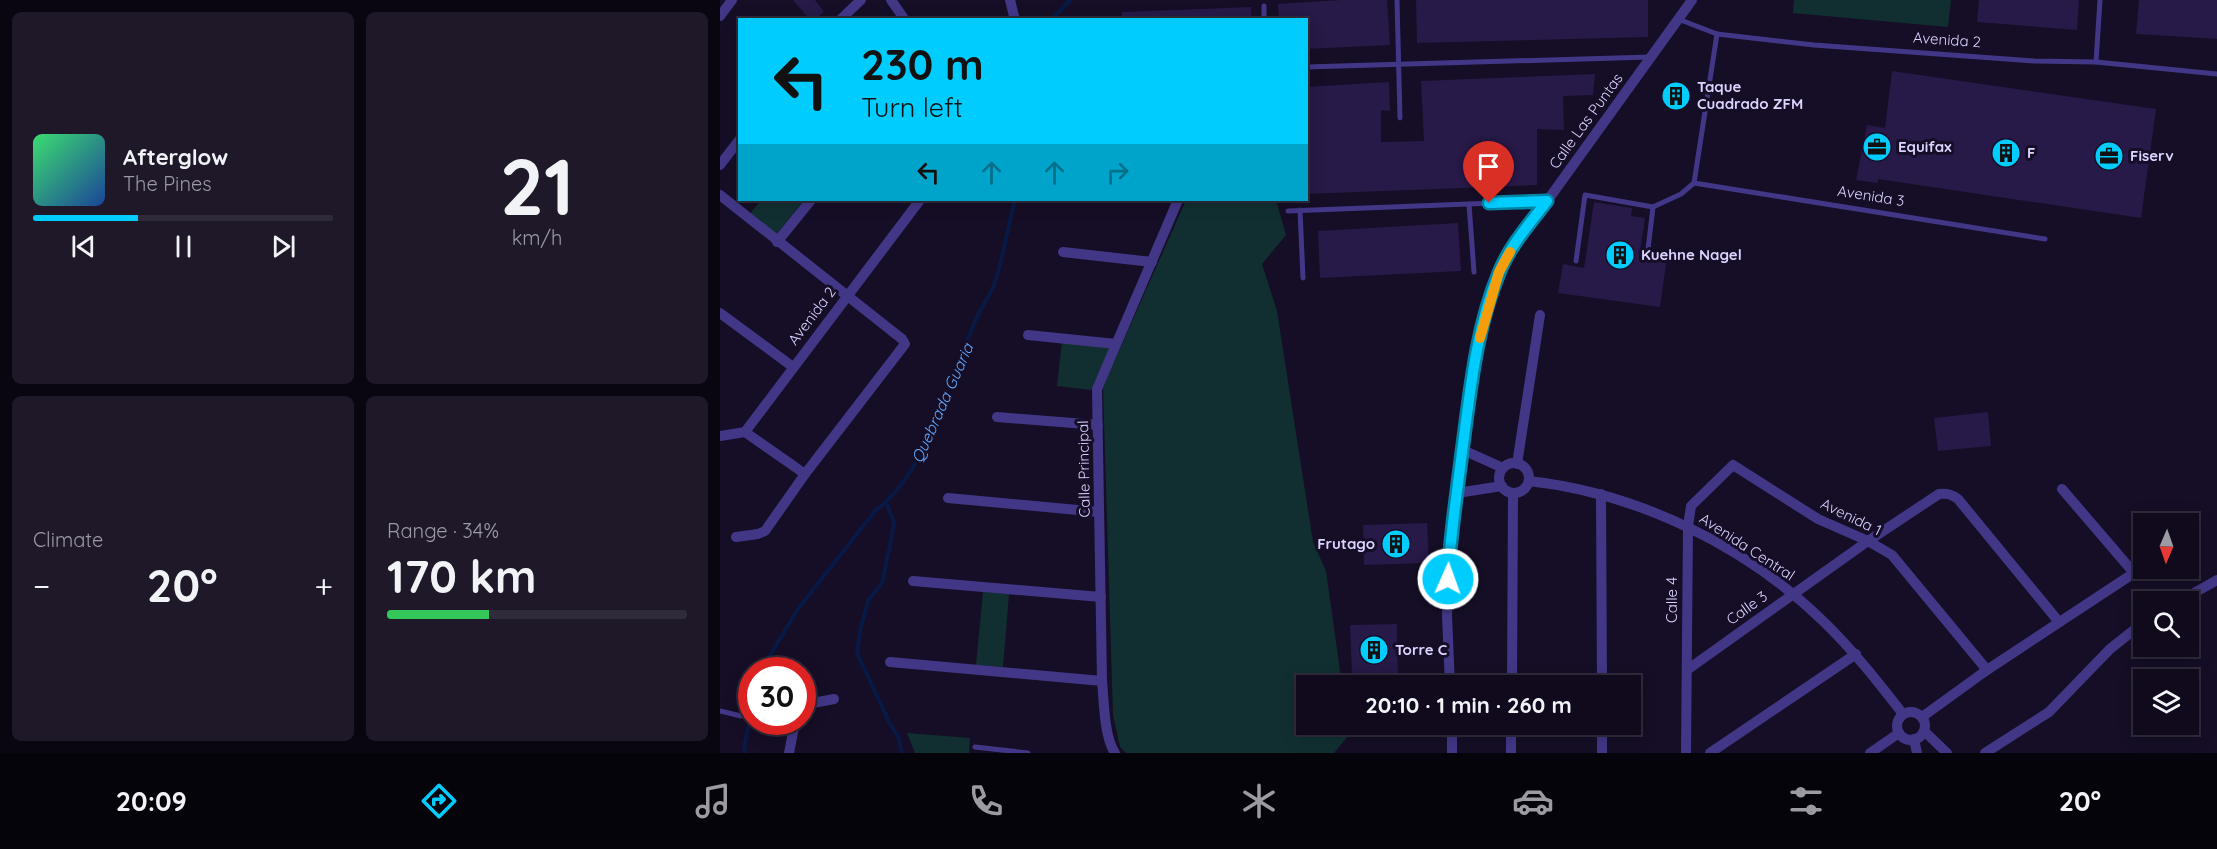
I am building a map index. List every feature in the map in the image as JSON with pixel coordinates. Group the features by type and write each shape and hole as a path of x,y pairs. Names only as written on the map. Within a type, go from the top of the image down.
{"street":[{"path":"720,16 732,0"},
{"path":"842,18 861,0"},
{"path":"891,0 904,18"},
{"path":"1011,0 1015,18"},
{"name":"Calle Las Puntas","path":"1450,675 1447,615 1450,542 1469,390 1496,280 1504,261 1692,0"},
{"path":"720,165 738,142"},
{"path":"720,195 902,339 905,344 805,474 765,531 736,537"},
{"path":"777,242 810,201"},
{"name":"Avenida 2","path":"745,432 919,201"},
{"name":"Calle Principal","path":"1115,753 1111,748 1105,716 1102,681 1096,389 1178,201"},
{"path":"1064,252 1152,262"},
{"path":"720,313 793,367"},
{"path":"1517,464 1540,315"},
{"path":"1028,335 1116,344"},
{"path":"997,417 1098,425"},
{"path":"720,436 745,432 805,474"},
{"path":"1462,450 1503,468"},
{"path":"1517,464 1525,469 1528,481 1523,490 1513,493 1502,486 1499,477 1503,468 1517,464"},
{"name":"Calle 4","path":"1686,753 1688,526 1691,506 1733,465"},
{"name":"Avenida 1","path":"1733,465 1818,519 1868,541 1892,555 1986,670"},
{"name":"Avenida Central","path":"1528,481 1564,485 1601,494 1688,526 1757,568 1822,620 1856,654 1903,714"},
{"path":"1456,493 1502,486"},
{"path":"1922,717 1986,670 2134,573 2062,489"},
{"path":"1512,675 1513,493"},
{"name":"Calle 3","path":"1687,670 1868,541 1939,494 1946,493 1958,499 2059,622"},
{"path":"1601,494 1602,675"},
{"path":"948,498 1099,512"},
{"path":"2198,591 2217,580"},
{"path":"913,581 1101,597"},
{"path":"1984,753 2049,712 2110,649 2133,631"},
{"path":"1710,753 1856,654"},
{"path":"890,662 1102,681"},
{"path":"816,702 834,699"},
{"path":"1914,712 1922,717 1924,731 1922,735 1914,739 1904,738 1899,733 1897,723 1903,714 1914,712"},
{"path":"1924,731 1947,753"},
{"path":"1870,753 1899,733"},
{"path":"789,753 792,735"},
{"path":"1452,735 1452,753"},
{"path":"1511,735 1511,753"},
{"path":"1602,735 1602,753"},
{"path":"1914,739 1917,753"}],"lane":[{"path":"1397,0 1400,118"},
{"path":"2096,62 2100,0"},
{"path":"1264,6 1264,18"},
{"name":"Avenida 2","path":"1678,19 1717,34 1814,45 2034,61 2096,62 2217,74"},
{"path":"1576,261 1585,195 1653,207 1681,194 1694,183 1717,34"},
{"path":"1308,67 1650,57"},
{"name":"Avenida 3","path":"1694,183 2044,240"},
{"path":"1288,211 1547,201"},
{"path":"1469,204 1474,272"},
{"path":"1648,249 1653,207"},
{"path":"1300,210 1303,278"},
{"path":"720,711 738,715"},
{"path":"975,747 1028,753"}],"green space":[{"path":"1794,0 1951,0 1948,27 1793,13"},
{"path":"760,201 803,201 776,235 749,215"},
{"path":"1186,201 1276,201 1286,235 1262,264 1277,311 1313,542 1326,571 1341,675 1296,675 1296,735 1348,736 1334,753 1126,753 1120,747 1113,715 1103,387"},
{"path":"1062,341 1110,347 1091,390 1057,386"},
{"path":"983,592 1009,594 1003,667 976,665"},
{"path":"907,733 970,738 969,753 915,753"}],"building":[{"path":"793,0 815,0 824,12 816,18 808,18"},
{"path":"1387,0 1390,45 1308,49 1308,18 1279,18 1278,4"},
{"path":"1416,0 1648,0 1648,37 1417,43"},
{"path":"1979,0 2079,0 2077,30 1977,22"},
{"path":"2139,0 2217,0 2217,39 2136,34"},
{"path":"1251,7 1251,18 1122,18 1122,12"},
{"name":"F","path":"1892,71 2156,109 2141,218 1878,179 1878,183 1856,180 1867,125 1885,128"},
{"path":"1595,74 1593,95 1563,96 1564,130 1537,129 1537,185 1308,194 1308,87 1389,82 1390,111 1381,110 1381,142 1424,141 1421,81"},
{"name":"Taque Cuadrado ZFM","path":"1680,82 1688,103 1672,109 1663,89"},
{"name":"Kuehne Nagel","path":"1594,202 1632,208 1631,216 1645,218 1640,253 1667,257 1660,307 1558,293 1563,264 1584,268"},
{"path":"1458,223 1461,271 1320,278 1318,231"},
{"path":"1988,412 1991,446 1938,451 1934,418"},
{"name":"Frutago","path":"1427,523 1429,563 1364,565 1363,525"},
{"name":"Torre C","path":"1397,624 1398,675 1352,675 1350,625"}],"waterway":[{"name":"Quebrada Guaria","path":"1053,18 1070,0"},
{"name":"Quebrada Guaria","path":"769,657 798,609 875,511 893,494 923,450 974,324 994,285 1015,201"},
{"path":"886,502 894,522 889,551 882,583 868,601 857,653 890,724 898,736 902,753"},
{"name":"Quebrada Guaria","path":"745,753 747,735"}],"slow traffic":[{"path":"1480,338 1499,272 1510,252"}],"place":[{"name":"Taque Cuadrado ZFM","path":"1676,96"},
{"name":"Equifax","path":"1877,147"},
{"name":"F","path":"2006,153"},
{"name":"Fiserv","path":"2109,156"},
{"name":"Kuehne Nagel","path":"1620,255"},
{"name":"Frutago","path":"1396,544"},
{"name":"Torre C","path":"1374,650"}],"route":[{"path":"1448,579 1450,542 1469,390 1479,342 1494,287 1504,261 1547,201 1489,203"}]}
